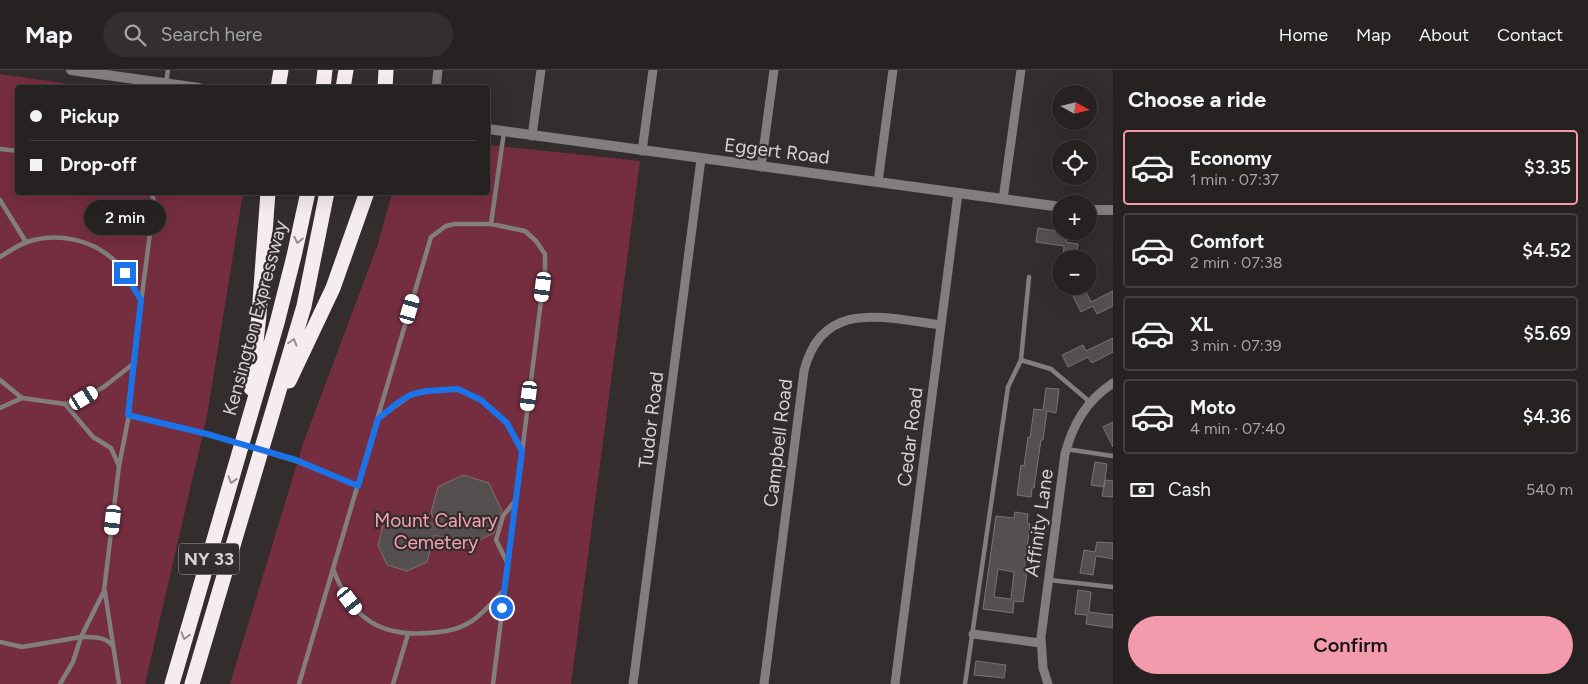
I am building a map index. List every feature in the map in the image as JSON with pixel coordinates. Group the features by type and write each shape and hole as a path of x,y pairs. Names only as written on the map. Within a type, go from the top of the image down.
{"highway":[{"path":"278,85 281,70"},
{"path":"323,85 325,70"},
{"path":"344,85 346,70"},
{"path":"385,85 386,70"},
{"path":"245,433 259,315 268,195"},
{"name":"Kensington Expressway","path":"172,684 290,273 307,195"},
{"name":"Kensington Expressway","path":"192,684 304,306 326,195"},
{"path":"270,423 329,296 366,195"}],"street":[{"path":"70,70 179,85"},
{"path":"436,85 438,70"},
{"path":"532,136 541,70"},
{"path":"642,151 653,70"},
{"path":"761,167 774,70"},
{"path":"878,182 893,70"},
{"path":"1003,200 1021,70"},
{"name":"Eggert Road","path":"490,130 1052,206"},
{"name":"Tudor Road","path":"633,684 701,159"},
{"name":"Cedar Road","path":"895,684 958,193"},
{"path":"1097,210 1112,211"},
{"name":"Campbell Road","path":"764,684 804,371 811,350 818,339 835,325 858,317 881,317 941,325"},
{"name":"Affinity Lane","path":"1048,684 1043,668 1040,643 1066,449 1075,424 1090,402 1113,383"},
{"path":"973,634 1040,643"}],"lane":[{"path":"166,83 168,70"},
{"path":"491,224 504,132"},
{"path":"0,150 15,151"},
{"path":"119,684 104,591 119,466 128,415 154,201 153,195"},
{"path":"0,200 26,242"},
{"path":"299,684 432,236 446,226 491,224 525,232 536,241 545,254 545,269 493,684"},
{"path":"0,257 26,242 46,238 70,238 84,242 100,250 114,261 125,273 141,300"},
{"path":"965,684 1008,387 1021,360 1029,277"},
{"path":"1021,360 1051,369 1090,402"},
{"path":"0,380 22,398 65,404 84,398 105,386 133,364"},
{"path":"378,419 410,395 426,391 458,389 481,400 507,423 522,451"},
{"path":"0,408 22,398"},
{"path":"65,404 93,437 111,448 119,466"},
{"path":"128,415 207,434 296,460 358,486"},
{"path":"1066,449 1113,456"},
{"path":"508,564 496,540 503,516 516,499"},
{"path":"333,569 341,589 359,614 383,628 408,634 449,631 473,620 505,589"},
{"path":"1048,580 1113,587"},
{"path":"60,684 73,662 81,636 104,591"},
{"path":"393,684 408,634"},
{"path":"0,642 22,647 81,636 101,638 108,641 112,646"}],"green space":[{"path":"0,74 75,85 15,85 15,195 243,195 207,416 145,684 0,684"},
{"name":"Mount Calvary Cemetery","path":"490,145 640,161 571,684 230,684 303,444 378,244 391,195 490,195"}],"building":[{"path":"1038,228 1052,230 1052,240 1066,240 1066,242 1078,244 1077,250 1064,250 1064,246 1036,242"},
{"path":"1113,291 1113,306 1097,314 1093,306 1081,312 1072,295 1088,295 1091,302"},
{"path":"1113,338 1113,352 1092,363 1088,357 1068,367 1062,355 1083,345 1086,351"},
{"path":"1046,388 1059,389 1056,413 1047,411 1031,497 1017,495 1021,465 1024,466 1034,409 1043,410"},
{"path":"1113,422 1113,447 1103,427"},
{"path":"1095,462 1107,464 1104,487 1091,485"},
{"path":"463,475 489,483 502,511 494,533 469,545 434,535 427,562 407,571 387,565 378,545 383,525 403,516 437,525 431,513 438,487"},
{"path":"1105,480 1113,481 1113,497 1102,496"},
{"path":"1015,512 1028,514 1027,523 1030,524 1024,572 1027,572 1023,602 1014,601 1013,613 983,609 996,516 1014,518","holes":["998,569 1014,572 1011,599 994,597"]},
{"path":"1097,542 1113,543 1113,559 1096,556 1093,575 1080,573 1084,550 1095,552"},
{"path":"1078,590 1091,592 1089,612 1113,615 1113,628 1086,624 1087,615 1075,614"},
{"path":"976,661 1006,665 1004,678 974,675"}],"route":[{"path":"125,273 141,300 128,415 171,424 296,460 358,486 378,419 410,395 426,391 458,389 481,400 507,423 522,451 502,608"}]}
